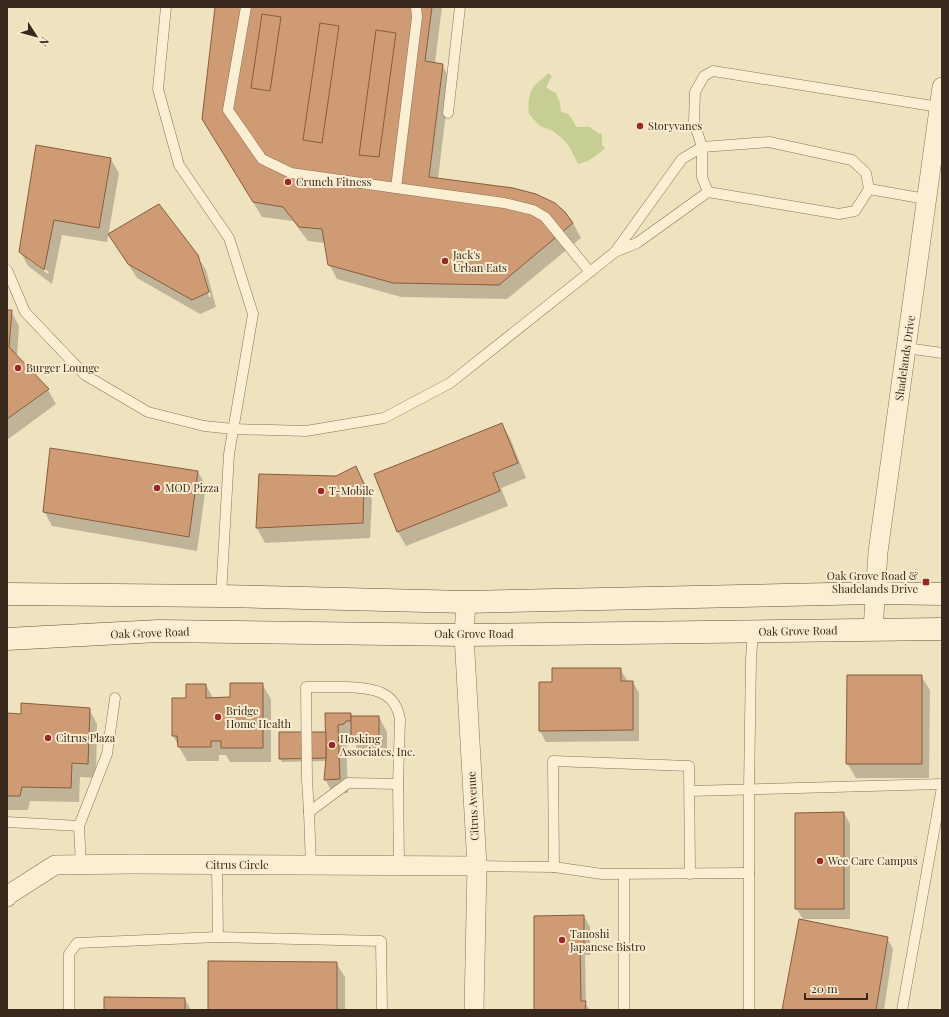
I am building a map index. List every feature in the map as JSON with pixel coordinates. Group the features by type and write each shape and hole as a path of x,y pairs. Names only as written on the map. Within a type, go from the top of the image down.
{"main road":[{"path":"7,594 221,596 466,602 874,593 942,594"},
{"name":"Oak Grove Road","path":"7,639 159,631 464,635 942,629"}],"street":[{"name":"Shadelands Drive","path":"872,630 878,552 942,86"},
{"name":"Citrus Avenue","path":"466,602 464,635 477,866 474,1010"},
{"name":"Citrus Circle","path":"7,895 55,865 477,866"}],"lane":[{"path":"166,7 158,89 179,165 229,238 253,314 229,454 221,596"},
{"path":"246,7 228,110 262,159 291,173 504,203 533,210 545,217 590,272"},
{"path":"396,188 417,17 416,7"},
{"path":"448,113 460,7"},
{"path":"708,192 702,177 702,147 694,122 695,92 704,76 713,71 939,107"},
{"path":"7,270 25,312 85,375 148,412 204,426 233,429 306,431 384,418 450,383 615,252 682,159 702,147 769,142 852,160 866,173 869,189 854,211 839,214 708,192 637,243 615,252"},
{"path":"869,189 926,199"},
{"path":"906,348 942,353"},
{"path":"749,1010 749,790 751,659 754,632"},
{"path":"311,866 307,780 306,687 326,686 368,688 379,691 392,701 398,710 400,720 398,784 399,866"},
{"path":"81,865 79,826 107,754 115,698"},
{"path":"554,867 553,761 689,766 690,874"},
{"path":"309,812 348,783 398,784"},
{"path":"690,791 942,784"},
{"path":"902,1010 942,787"},
{"path":"7,822 79,826"},
{"path":"217,865 218,937"},
{"path":"477,866 554,867 602,874 749,873"},
{"path":"624,874 624,1010"},
{"path":"69,1010 68,954 77,943 218,937 381,940 382,1010"}],"green space":[{"path":"548,73 552,76 546,87 556,93 560,103 561,112 569,115 577,127 590,127 602,134 602,145 605,148 586,162 578,164 564,140 553,131 540,126 529,114 531,91 533,87"}],"building":[{"path":"215,7 432,7 425,61 443,64 429,177 513,188 536,194 555,203 565,212 573,223 499,285 393,283 328,265 322,229 299,227 283,207 253,202 202,119"},
{"path":"262,14 281,17 270,91 251,88"},
{"path":"320,23 339,26 322,143 303,140"},
{"path":"376,30 396,33 379,157 359,155"},
{"path":"36,145 111,158 99,228 54,220 44,270 19,252"},
{"path":"159,204 198,255 209,292 192,300 128,264 108,234"},
{"name":"Burger Lounge","path":"7,310 12,310 9,347 49,389 7,419"},
{"path":"502,423 518,463 493,473 500,491 397,532 374,474"},
{"path":"50,448 198,471 189,537 43,512"},
{"path":"356,466 364,484 363,523 256,528 259,474 336,476"},
{"path":"552,668 621,668 621,681 633,681 633,730 539,731 539,682 552,682"},
{"path":"847,675 922,675 922,764 846,764"},
{"name":"Bridge Home Health","path":"230,683 263,683 263,748 221,748 221,741 211,741 211,747 178,747 177,736 172,736 172,698 186,698 186,684 206,684 206,698 230,697"},
{"name":"Citrus Plaza","path":"21,703 90,708 88,764 72,763 71,788 22,787 20,796 7,796 7,713 21,714"},
{"name":"Hosking Associates, Inc.","path":"325,713 351,713 351,721 346,721 344,724 338,725 340,779 324,780 326,758"},
{"path":"351,716 379,716 379,740 351,740"},
{"path":"279,732 326,732 326,758 279,759"},
{"name":"Wee Care Campus","path":"844,812 844,909 795,909 795,813"},
{"path":"584,915 584,945 580,945 581,1001 586,1001 585,1010 534,1010 534,916"},
{"path":"799,919 888,937 876,1010 782,1010"},
{"path":"208,961 337,962 337,1010 208,1010"},
{"path":"104,997 185,998 185,1010 104,1010"}],"place":[{"name":"Storyvanes","path":"640,126"},
{"name":"Crunch Fitness","path":"288,182"},
{"name":"Jack's Urban Eats","path":"445,261"},
{"name":"Burger Lounge","path":"18,368"},
{"name":"MOD Pizza","path":"157,488"},
{"name":"T-Mobile","path":"321,491"},
{"name":"Oak Grove Road & Shadelands Drive","path":"926,582"},
{"name":"Bridge Home Health","path":"218,717"},
{"name":"Citrus Plaza","path":"48,738"},
{"name":"Hosking Associates, Inc.","path":"332,745"},
{"name":"Wee Care Campus","path":"820,861"},
{"name":"Tanoshi Japanese Bistro","path":"562,940"}]}
